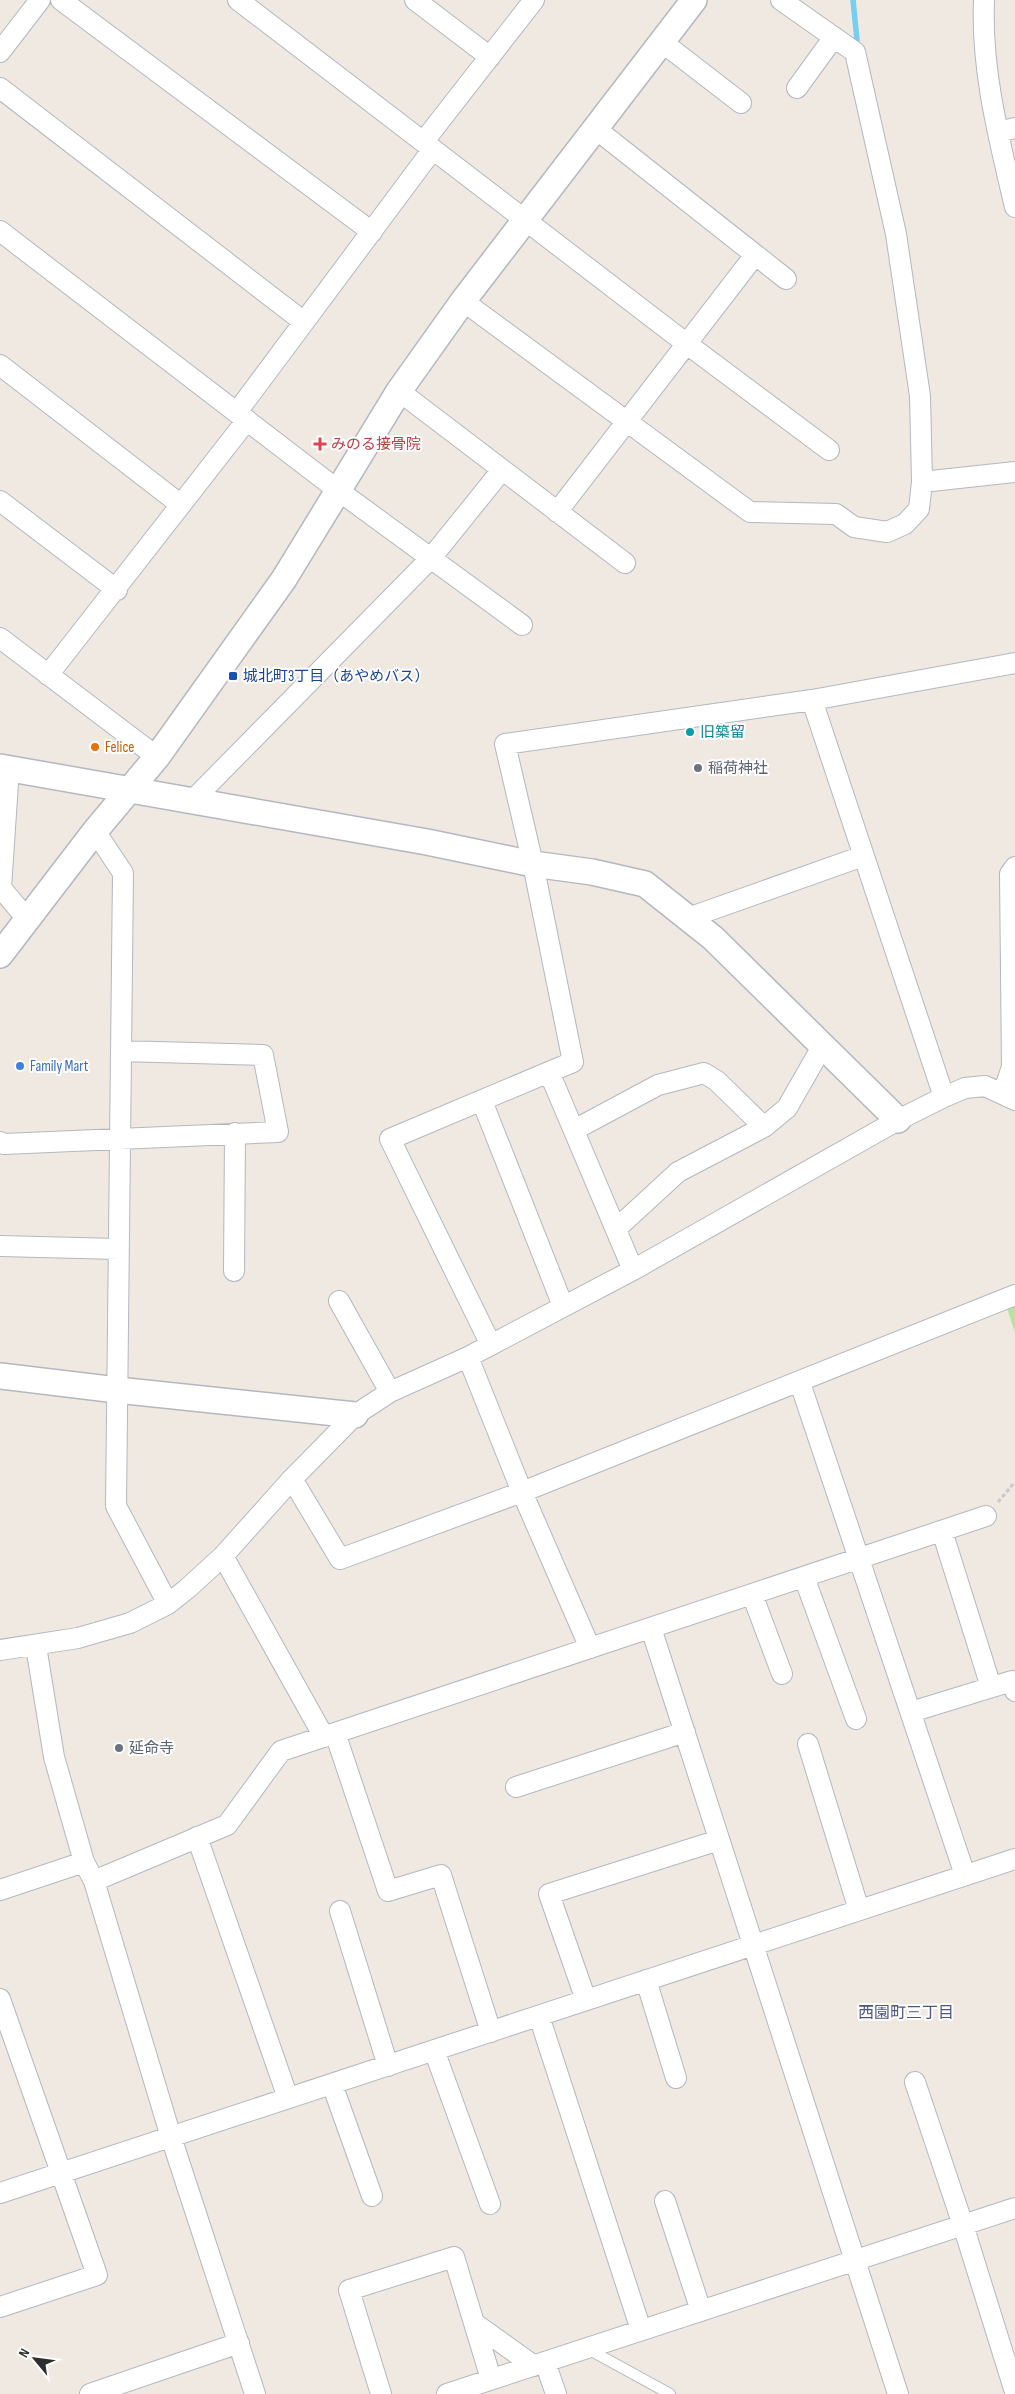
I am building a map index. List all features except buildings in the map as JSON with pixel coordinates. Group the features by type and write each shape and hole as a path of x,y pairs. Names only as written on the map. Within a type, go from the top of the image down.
{"street":[{"path":"0,52 40,0"},
{"path":"61,0 372,232"},
{"path":"238,0 687,344 829,450"},
{"path":"415,0 490,57"},
{"path":"48,675 181,505 304,322 372,232 428,145 490,57 534,0"},
{"path":"0,955 95,832 157,757 284,580 399,391 463,301 694,0"},
{"path":"463,301 750,512 836,514 854,528 887,532 905,524 919,509 922,482 920,396 896,234 855,52 781,0"},
{"path":"984,0 983,31 992,109 1006,130 1015,207"},
{"path":"797,88 834,37"},
{"path":"662,42 741,103"},
{"path":"0,88 304,322"},
{"path":"596,128 786,279"},
{"path":"0,231 339,491 522,625"},
{"path":"557,512 756,255"},
{"path":"0,366 181,505"},
{"path":"399,391 625,563"},
{"path":"192,801 431,558 502,470"},
{"path":"922,482 1015,472"},
{"path":"0,501 116,590"},
{"path":"0,638 157,757"},
{"path":"491,1345 390,1139 573,1062 533,864 505,744 812,700 1015,663"},
{"path":"812,700 944,1097"},
{"path":"27,919 1,888 4,767 428,842 533,864 592,872 645,884 713,938 898,1120"},
{"path":"95,832 123,873 116,1506 168,1604"},
{"path":"688,918 864,856"},
{"path":"0,1650 36,1646 78,1638 130,1622 168,1604 223,1556 292,1479 355,1415 390,1392 468,1357 632,1270 898,1120 944,1097 965,1088 985,1086 1009,1096 1014,1068 1013,924 1010,874 1015,867"},
{"path":"616,1229 678,1172 764,1127 787,1108 823,1045"},
{"path":"1,1145 120,1137 278,1132 263,1055 121,1051"},
{"path":"549,1072 632,1270"},
{"path":"574,1130 658,1085 704,1073 717,1081 764,1127"},
{"path":"482,1101 563,1306"},
{"path":"234,1271 235,1133"},
{"path":"0,1246 119,1249"},
{"path":"292,1479 340,1559 522,1492 1015,1295"},
{"path":"339,1301 390,1392"},
{"path":"468,1357 522,1492 590,1648"},
{"path":"0,1376 355,1415"},
{"path":"800,1382 965,1875"},
{"path":"94,1881 226,1825 282,1751 986,1516"},
{"path":"942,1531 991,1688"},
{"path":"223,1556 330,1735 388,1891 441,1875 491,2032"},
{"path":"804,1577 856,1719"},
{"path":"752,1594 782,1674"},
{"path":"651,1628 898,2394"},
{"path":"36,1646 54,1757 84,1862 94,1881 170,2137 255,2394"},
{"path":"911,1712 1012,1681 1015,1691"},
{"path":"516,1787 685,1732"},
{"path":"808,1744 859,1910"},
{"path":"197,1837 288,2098"},
{"path":"586,2000 548,1894 720,1840"},
{"path":"0,2193 1015,1859"},
{"path":"0,1890 84,1862"},
{"path":"340,1911 388,2066"},
{"path":"646,1980 676,2078"},
{"path":"0,1999 97,2275 0,2308"},
{"path":"539,2016 641,2330"},
{"path":"434,2050 490,2204"},
{"path":"915,2082 963,2225 1015,2392"},
{"path":"332,2084 372,2196"},
{"path":"665,2201 701,2310"},
{"path":"447,2394 1015,2208"},
{"path":"382,2394 349,2290 454,2256 491,2380"},
{"path":"474,2323 540,2364 556,2394"},
{"path":"90,2394 239,2343"}],"lane":[{"path":"587,2348 670,2394"}],"path":[{"path":"986,1516 1015,1482"}],"green space":[{"path":"1015,1301 1015,1333 1006,1305"}],"waterway":[{"path":"853,0 857,40"}],"place":[{"name":"みのる接骨院","path":"320,444"},
{"name":"城北町3丁目（あやめバス）","path":"233,676"},
{"name":"旧築留","path":"690,732"},
{"name":"Felice","path":"95,747"},
{"name":"稲荷神社","path":"698,768"},
{"name":"Family Mart","path":"20,1066"},
{"name":"延命寺","path":"119,1748"}],"district":[{"name":"西園町三丁目","path":"906,2013"}]}
